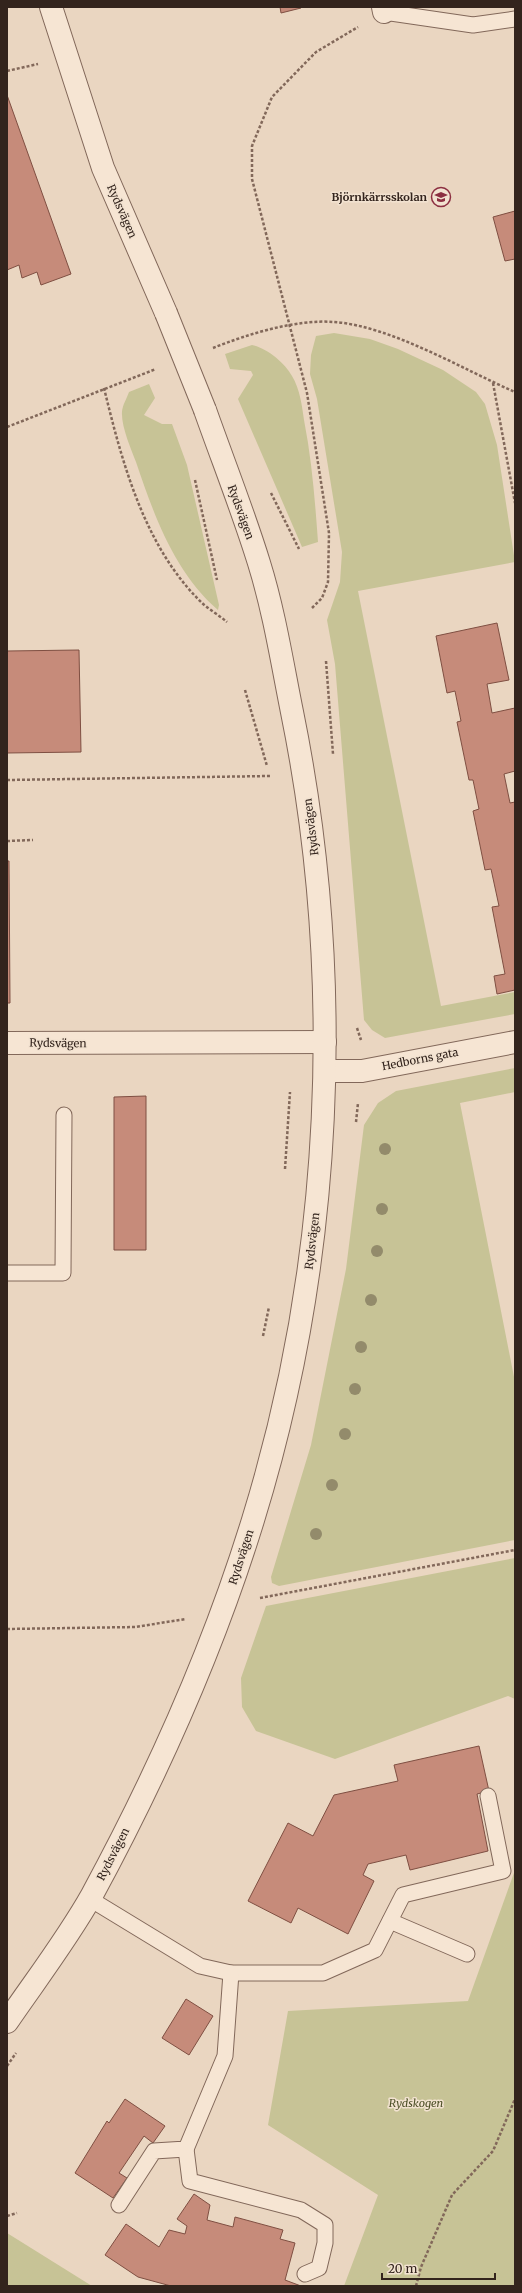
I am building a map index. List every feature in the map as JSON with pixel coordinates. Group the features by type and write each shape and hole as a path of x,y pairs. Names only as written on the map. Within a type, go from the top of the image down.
{"street":[{"name":"Rydsvägen","path":"7,2022 90,1899 166,1750 224,1608 254,1519 277,1436 295,1354 314,1234 325,1071 323,958 315,856 305,776 283,666 260,565 205,410 166,313 103,168 51,7"},
{"name":"Rydsvägen","path":"7,1043 293,1044 325,1042"},
{"name":"Hedborns gata","path":"325,1071 362,1071 515,1042"}],"lane":[{"path":"384,9 473,25 515,19"},
{"path":"7,1273 63,1273 64,1115"},
{"path":"90,1899 200,1966 230,1972 323,1973 375,1950 403,1895 503,1871 488,1796"},
{"path":"390,1921 467,1954"},
{"path":"230,1972 225,2056 186,2149 190,2180 302,2210 325,2225 325,2243 319,2268 305,2274"},
{"path":"119,2205 154,2151 186,2149"}],"path":[{"path":"312,608 322,598 328,582 329,533 307,393 252,179 252,146 272,97 316,52 384,9"},
{"path":"205,350 290,325 334,322 375,330 515,392"},
{"path":"7,427 162,366"},
{"path":"493,382 515,503"},
{"path":"104,388 117,438 142,510 154,537 171,565 201,602 227,622"},
{"path":"193,473 217,580"},
{"path":"245,690 272,784"},
{"path":"7,780 270,776"},
{"path":"7,841 34,840"},
{"path":"285,1175 293,1044"},
{"path":"262,1344 269,1305"},
{"path":"224,1608 259,1598 515,1550"},
{"path":"7,1629 135,1627 188,1619 185,1626"},
{"path":"416,2286 420,2267 452,2195 493,2151 515,2099"},
{"path":"7,2216 17,2213"}],"green space":[{"path":"334,333 370,339 398,349 443,370 476,392 485,404 497,445 515,562 358,591 441,1006 515,992 515,1014 385,1038 372,1030 364,1020 335,664 327,620 340,582 342,552 317,399 310,374 311,355 316,336"},
{"path":"252,345 264,349 285,366 295,381 300,398 311,466 318,542 302,547 238,399 253,375 251,371 230,369 225,354"},
{"path":"149,384 155,398 144,415 162,424 172,424 187,465 219,605 218,610 189,578 167,542 150,502 123,424 122,410 129,392"},
{"path":"515,1068 515,1092 460,1103 515,1382 515,1540 279,1586 272,1583 271,1577 311,1445 346,1269 364,1125 378,1103 396,1091"},
{"path":"515,1558 515,1699 508,1696 335,1759 256,1731 242,1707 241,1678 266,1606"},
{"name":"Rydskogen","path":"515,1870 515,2286 344,2286 378,2195 268,2125 288,2011 468,2001"},
{"path":"7,2233 92,2286 7,2286"}],"building":[{"path":"280,7 300,7 301,8 281,13"},
{"path":"7,95 71,274 41,285 37,272 22,278 19,265 7,270"},
{"path":"515,211 515,259 505,261 493,217"},
{"path":"497,623 509,680 487,684 492,713 515,708 515,771 504,774 510,803 515,802 515,990 497,994 494,976 505,974 492,907 499,906 491,869 485,870 473,811 479,809 473,780 469,780 457,722 461,721 455,691 447,693 436,636"},
{"path":"79,650 81,752 7,753 7,651"},
{"path":"7,861 9,861 10,1003 7,1003"},
{"path":"146,1096 146,1250 114,1250 114,1097"},
{"path":"479,1746 489,1791 477,1794 488,1851 410,1870 406,1855 368,1864 363,1875 374,1881 348,1934 298,1908 291,1923 248,1901 288,1823 313,1836 334,1795 398,1781 394,1765"},
{"path":"186,1999 213,2016 189,2055 162,2038"},
{"path":"125,2099 165,2126 153,2143 144,2136 119,2173 127,2178 113,2198 75,2173 107,2121 109,2123"},
{"path":"194,2194 210,2205 207,2220 233,2227 235,2217 283,2230 280,2239 295,2243 285,2280 301,2286 171,2286 138,2277 105,2255 126,2224 159,2247 169,2230 185,2234 187,2226 177,2219"}],"place":[{"name":"Björnkärrsskolan","path":"441,197"}]}
